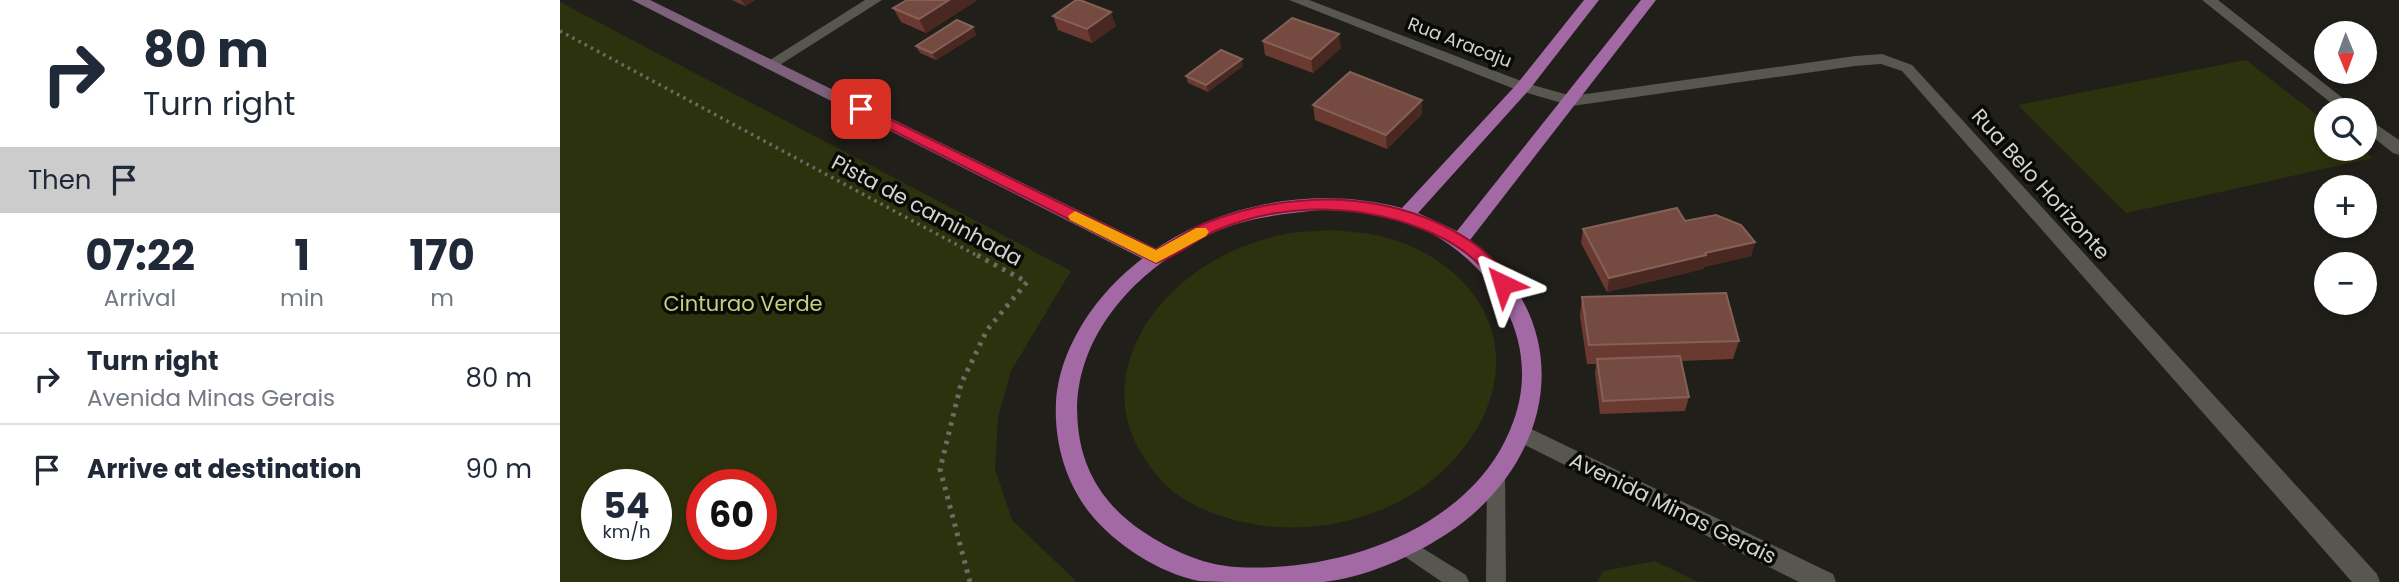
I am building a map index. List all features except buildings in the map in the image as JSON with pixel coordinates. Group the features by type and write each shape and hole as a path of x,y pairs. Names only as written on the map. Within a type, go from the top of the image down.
{"main road":[{"path":"639,0 1156,257"},
{"path":"1406,215 1523,87 1592,0"},
{"path":"1460,240 1649,0"},
{"path":"1320,204 1357,206 1406,215 1460,240 1491,266 1516,301 1531,341 1533,386 1521,433 1496,476 1457,516 1408,548 1346,576 1234,580 1182,565 1137,543 1097,505 1079,478 1067,440 1065,401 1073,362 1090,326 1115,293 1156,257 1210,227 1246,215 1283,207 1320,204"}],"street":[{"path":"769,65 876,0"},
{"name":"Rua Aracaju","path":"1296,0 1523,87 1572,101"},
{"path":"2211,0 2335,98"},
{"name":"Rua Belo Horizonte","path":"1572,101 1868,60 1882,59 1907,68 2368,582"},
{"path":"2377,131 2399,149"},
{"name":"Avenida Minas Gerais","path":"1521,433 1824,582"}],"lane":[{"path":"1496,476 1496,582"},
{"path":"1408,548 1459,582"}],"path":[{"name":"Pista de caminhada","path":"560,31 1027,282 987,330 961,384 940,469 970,582"}],"green space":[{"name":"Cinturao Verde","path":"560,2 1071,271 1011,371 998,417 995,469 1012,520 1077,582 560,582"},
{"path":"2246,60 2314,113 2314,161 2360,161 2126,213 2018,105"},
{"path":"1334,230 1376,235 1400,242 1434,258 1463,282 1485,313 1495,346 1495,379 1486,411 1469,441 1447,467 1419,490 1371,514 1319,526 1265,526 1212,513 1188,502 1168,487 1149,465 1128,421 1124,389 1126,373 1141,332 1173,291 1216,259 1266,239 1291,233"},
{"path":"1655,561 1698,582 1597,582 1603,571"}],"slow traffic":[{"path":"1075,216 1156,257 1201,232"}],"route":[{"path":"861,109 1156,257 1210,227 1246,215 1283,207 1320,204 1357,206 1406,215 1460,240 1491,266 1503,284"}]}
